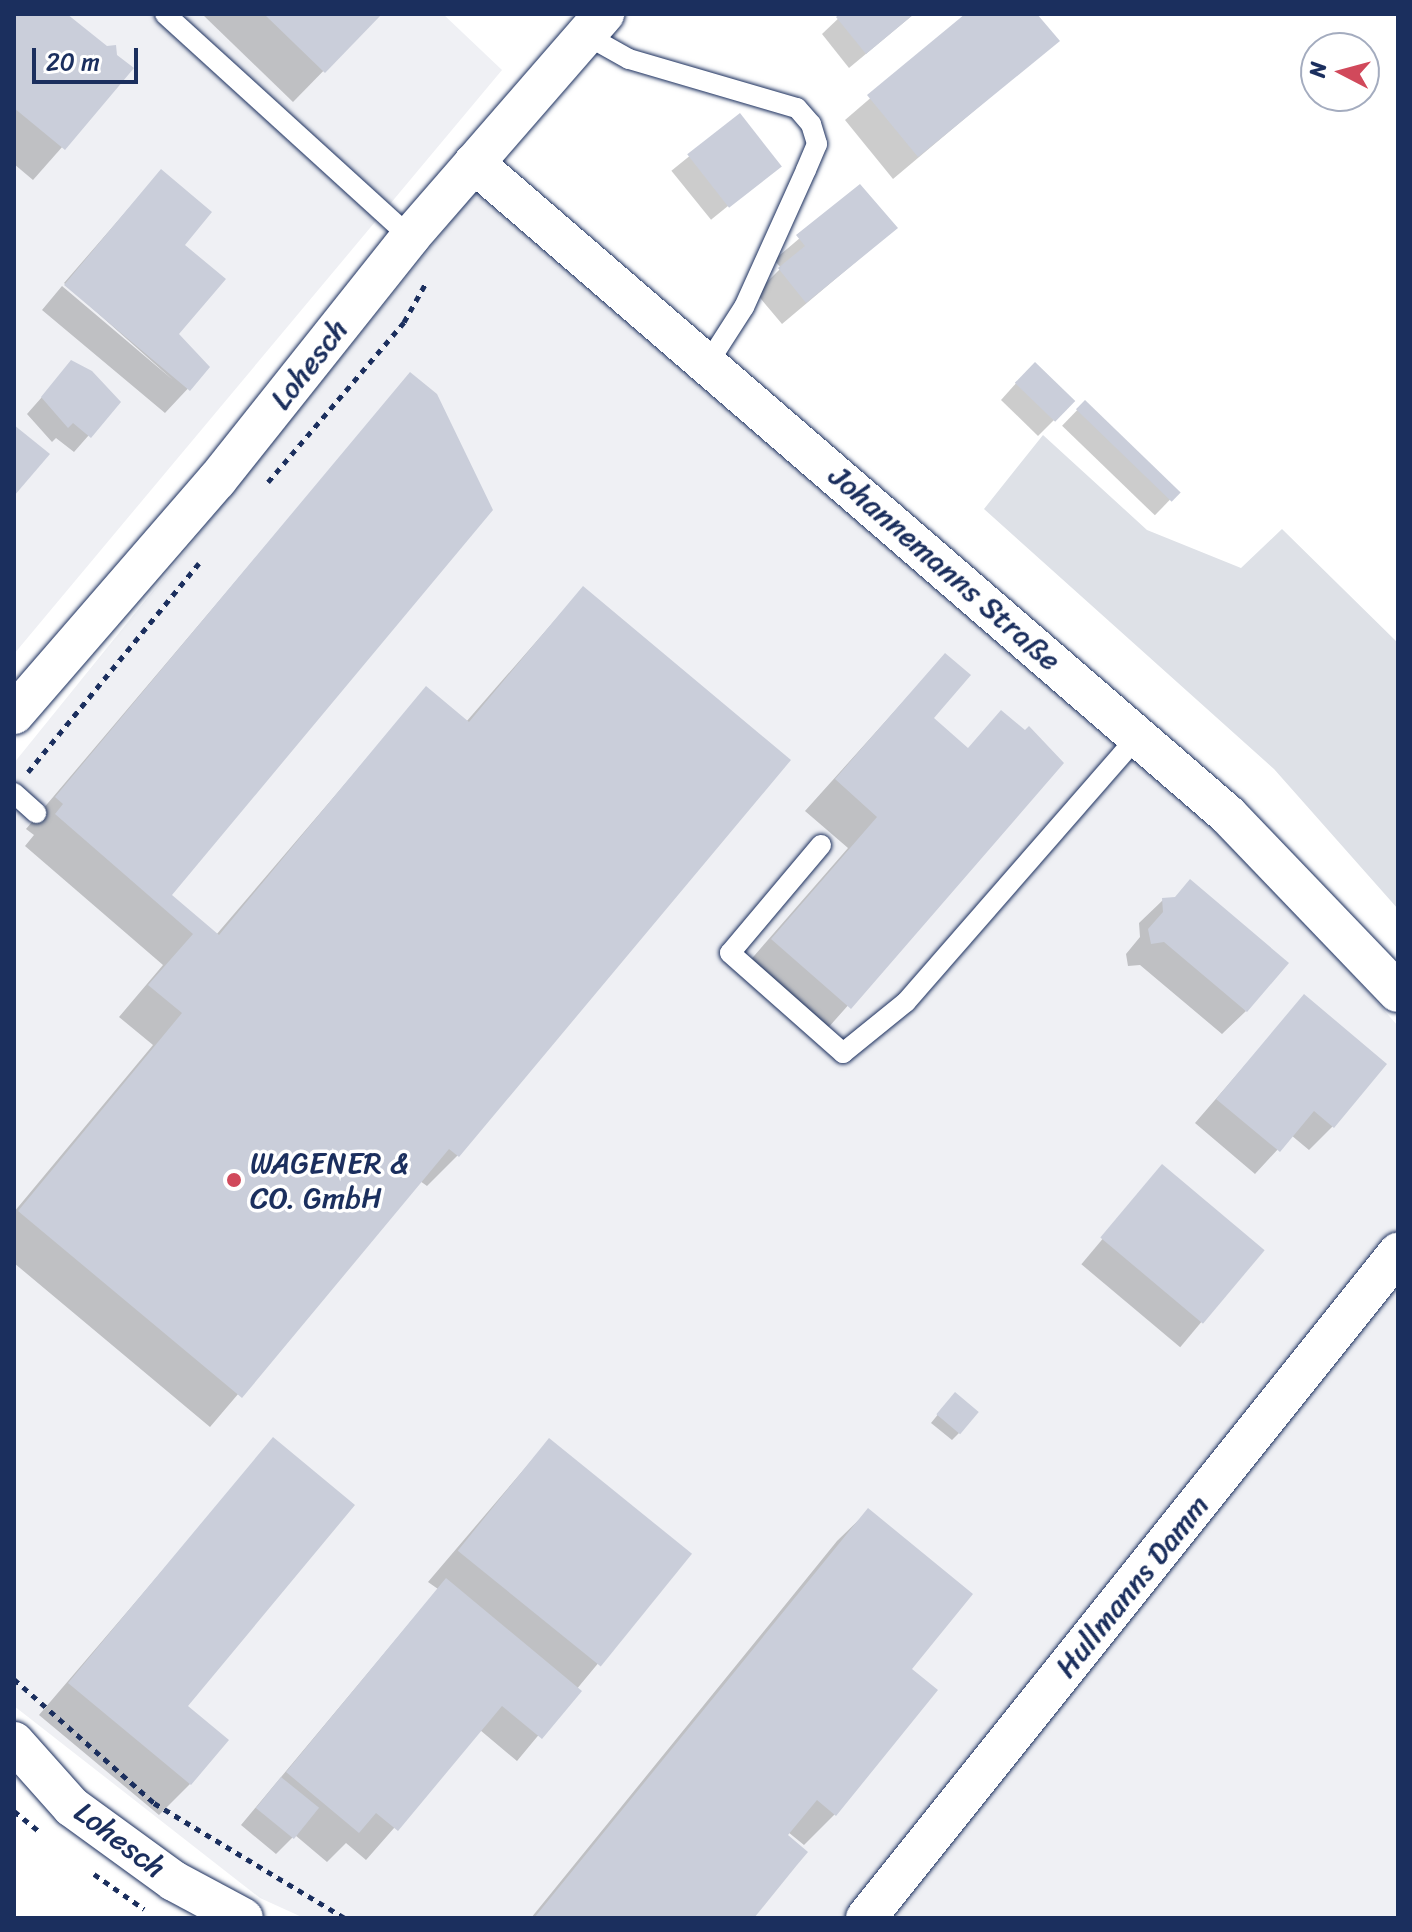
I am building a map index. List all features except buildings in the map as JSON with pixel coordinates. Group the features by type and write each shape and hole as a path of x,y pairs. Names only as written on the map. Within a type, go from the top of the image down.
{"street":[{"name":"Lohesch","path":"14,714 217,480 410,237 595,24"},
{"name":"Johannemanns Straße","path":"474,163 1228,815 1398,992"},
{"name":"Hullmanns Damm","path":"866,1918 1398,1253"},
{"name":"Lohesch","path":"14,1742 72,1807 174,1881 243,1918"}],"lane":[{"path":"165,14 410,237"},
{"path":"595,24 629,59 797,108 811,124 817,144 806,170 744,307 708,363"},
{"path":"821,845 730,953 843,1053 906,1002 1138,736"},
{"path":"14,793 36,813"}],"path":[{"path":"14,1679 154,1803 345,1918"}],"shaded area":[{"path":"14,14 443,14 502,70 14,654"},
{"path":"480,186 1216,820 1398,1026 1398,1918 304,1918 260,1898 14,1706 14,763"},
{"path":"1043,435 1147,530 1241,568 1282,529 1398,643 1398,909 1274,769 984,509"}],"place":[{"name":"WAGENER & CO. GmbH","path":"234,1180"}]}
